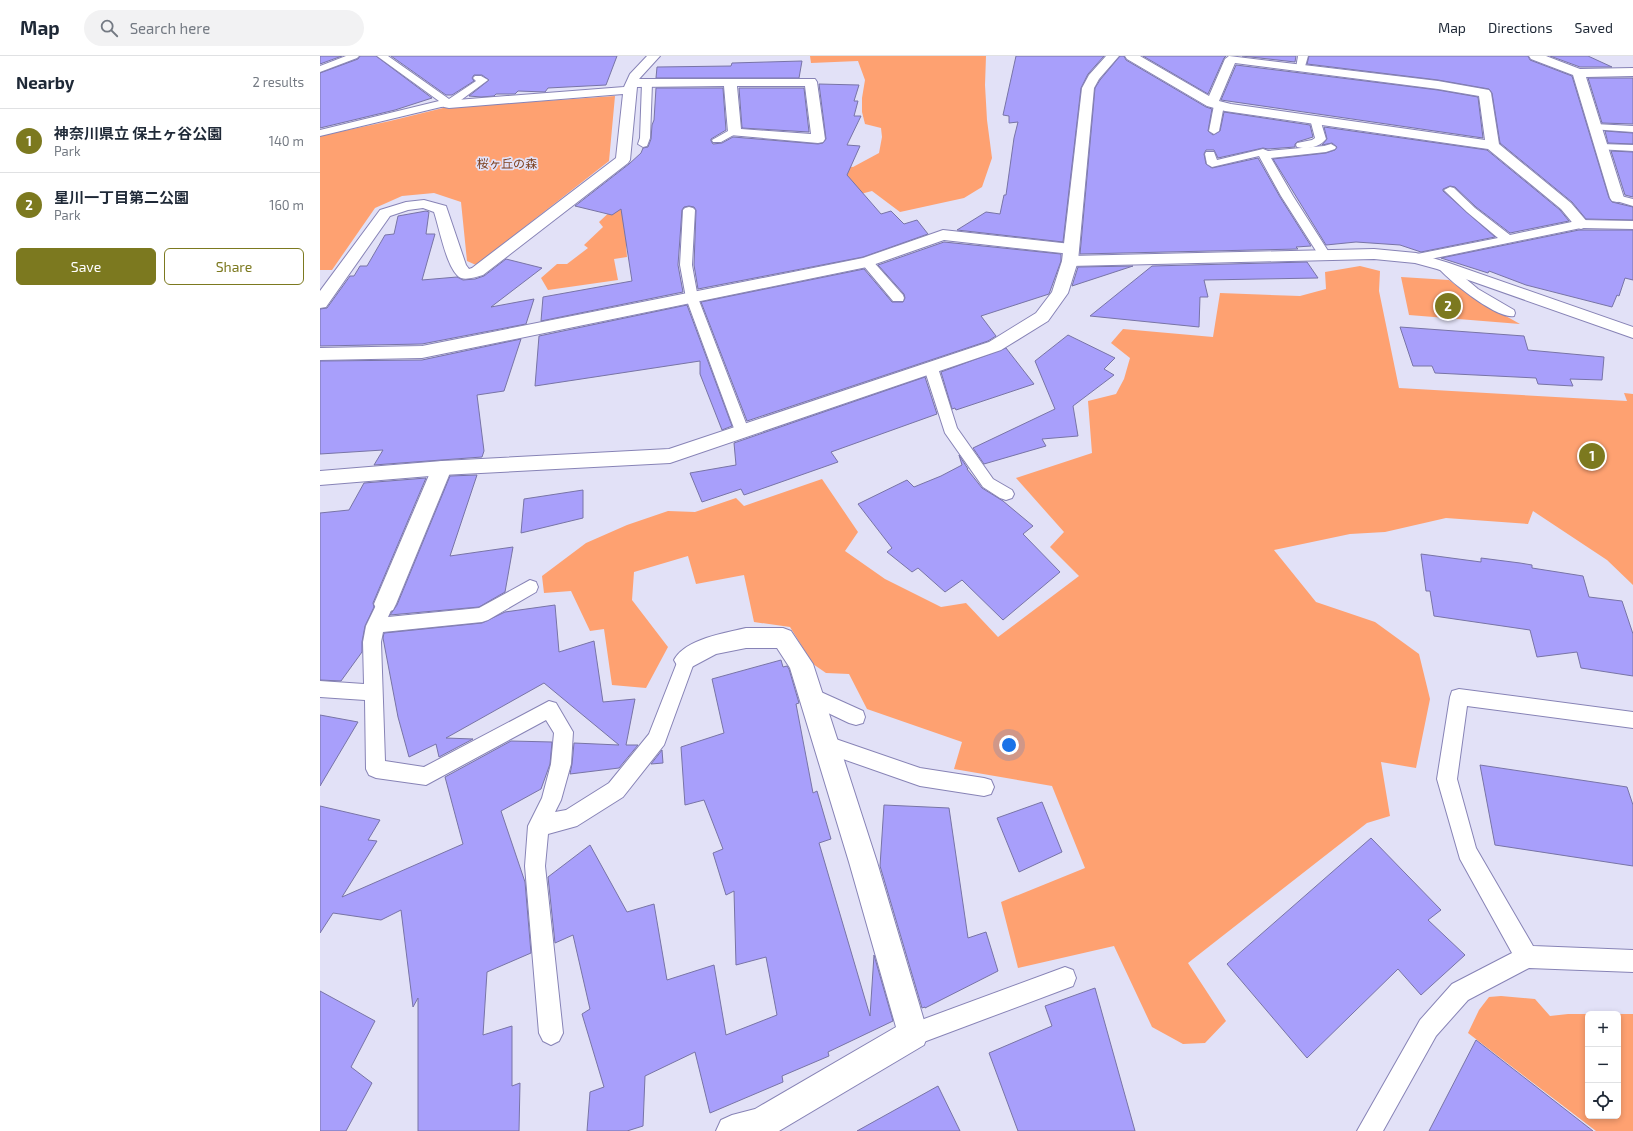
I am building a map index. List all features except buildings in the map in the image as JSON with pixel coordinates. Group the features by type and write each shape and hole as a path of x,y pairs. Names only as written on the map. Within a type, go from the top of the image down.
{"street":[{"path":"320,302 385,213 406,206 424,204 441,209 458,266 465,274 477,272 624,160 630,87 634,77 654,56"},
{"path":"320,478 442,468 670,456 995,346 1042,317 1060,293 1071,255 1088,88 1093,78 1113,56"},
{"path":"1131,56 1215,104 1230,108 1492,145 1566,206 1581,224"},
{"path":"1535,56 1579,73 1633,72"},
{"path":"1215,104 1232,57 1302,62 1485,93 1492,145"},
{"path":"1579,73 1616,198"},
{"path":"449,104 630,87 647,83 730,82 811,82 818,139 735,132 730,82"},
{"path":"320,354 422,352 868,262 943,235 1071,255 1374,254 1416,258 1443,266 1633,333"},
{"path":"385,604 442,468"},
{"path":"686,660 711,646 746,638 783,638 801,664 827,745 913,1034 752,1129"}],"lane":[{"path":"320,69 354,56"},
{"path":"382,56 449,104"},
{"path":"320,133 441,104 449,104 482,80 478,78"},
{"path":"642,144 645,138 647,83"},
{"path":"1214,131 1215,104"},
{"path":"1315,119 1321,139 1315,143 1263,149 1264,154 1287,196 1324,254"},
{"path":"1595,127 1633,129"},
{"path":"717,140 735,130"},
{"path":"1210,154 1212,164 1264,154 1326,149 1331,147"},
{"path":"1601,147 1633,148"},
{"path":"1450,190 1507,239"},
{"path":"1616,198 1633,203"},
{"path":"689,210 686,265 692,298 742,431"},
{"path":"1416,258 1581,224 1633,225"},
{"path":"868,262 898,298"},
{"path":"1443,266 1466,288 1509,312"},
{"path":"931,368 950,429 988,483 1006,494"},
{"path":"375,626 482,615 530,587"},
{"path":"385,604 375,626 372,642 376,769 426,776 549,709 564,732 561,764 551,800 538,826 535,866 550,1033"},
{"path":"538,826 570,819 616,790 657,739 686,660"},
{"path":"320,689 373,693"},
{"path":"812,696 856,717"},
{"path":"1527,957 1467,852 1447,779 1459,696 1633,720"},
{"path":"827,745 920,777 984,787"},
{"path":"1369,1131 1428,1028 1460,992 1527,957 1633,961"},
{"path":"913,1034 1065,978"}],"green space":[{"path":"810,56 986,56 985,85 987,120 992,158 982,187 964,198 900,212 872,191 826,203 647,193 634,243 626,245 627,257 614,259 618,280 548,290 541,278 557,264 567,264 588,248 584,245 603,227 599,222 617,205 714,151 853,167 879,153 882,137 881,128 865,124 862,112 862,98 865,80 858,61 811,63"},
{"name":"桜ヶ丘の森","path":"615,96 609,161 476,265 467,261 461,202 434,193 402,196 375,208 332,270 320,270 320,136 443,108"},
{"path":"1360,266 1380,271 1379,291 1399,388 1627,401 1624,393 1633,394 1633,585 1607,560 1533,511 1528,524 1446,518 1385,532 1350,534 1274,550 1316,602 1375,622 1419,654 1430,699 1416,768 1381,762 1390,816 1367,823 1188,963 1226,1021 1205,1043 1183,1044 1152,1027 1114,946 1018,968 1001,902 1085,868 1052,786 954,769 962,742 867,709 849,674 826,673 813,664 790,627 754,622 744,575 696,584 688,556 634,572 632,600 668,647 646,688 612,685 604,629 590,631 571,591 544,593 542,576 586,543 627,525 668,511 695,512 736,498 744,506 822,479 858,532 845,551 885,579 941,607 966,603 998,637 1079,576 1050,547 1064,532 1016,478 1092,453 1088,401 1116,394 1124,379 1130,358 1111,343 1123,329 1213,337 1220,293 1300,296 1326,289 1325,272"},
{"path":"1401,277 1449,280 1472,297 1520,324 1409,315"},
{"path":"1501,996 1535,999 1550,1016 1585,1014 1585,1119 1621,1119 1621,1014 1633,1014 1633,1131 1596,1131 1468,1033 1479,1010 1489,997"}],"place":[{"name":"星川一丁目第二公園","path":"1448,306"},
{"name":"神奈川県立 保土ヶ谷公園","path":"1592,456"}]}
